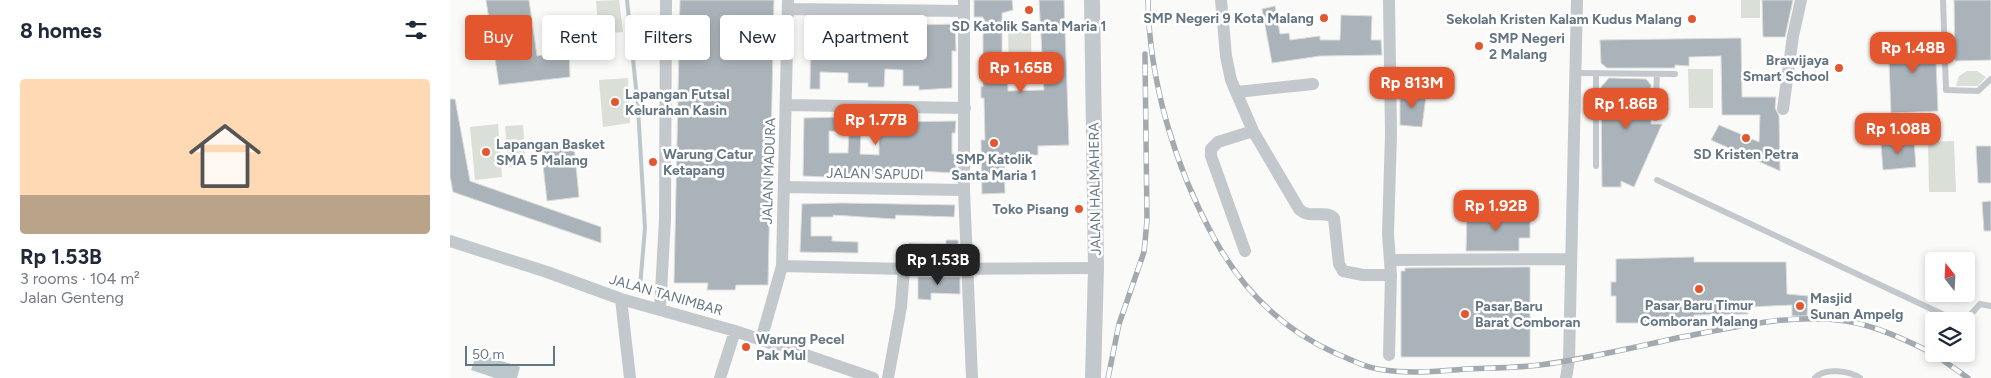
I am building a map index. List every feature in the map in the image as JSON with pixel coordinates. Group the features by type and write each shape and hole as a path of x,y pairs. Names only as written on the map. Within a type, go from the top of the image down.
{"street":[{"path":"660,310 665,219 666,0"},
{"name":"JALAN HALMAHERA","path":"1092,0 1096,268 1093,378"},
{"path":"1220,0 1226,56 1237,92 1253,131 1299,209 1310,215 1326,214 1334,218 1340,264 1343,271 1363,276 1392,275"},
{"path":"1389,0 1391,134 1388,234 1392,260 1389,355"},
{"path":"1566,378 1569,360 1577,0"},
{"path":"1783,109 1793,36 1802,0"},
{"path":"788,5 964,6 964,190 972,378"},
{"name":"JALAN MADURA","path":"761,340 782,266 788,5"},
{"path":"1237,92 1313,84"},
{"path":"786,105 965,108"},
{"path":"1245,251 1211,156 1211,149 1218,142 1253,131"},
{"name":"JALAN SAPUDI","path":"784,188 964,190"},
{"name":"JALAN TANIMBAR","path":"450,241 548,272 622,300 735,331 873,378"},
{"path":"1392,260 1571,259"},
{"path":"782,266 904,269 1096,268"},
{"path":"888,378 901,307 904,269"},
{"path":"622,300 630,378"},
{"path":"720,378 735,331"}],"lane":[{"path":"1944,0 1946,90 1978,91 1991,79"},
{"path":"1576,73 1674,74"},
{"path":"1596,73 1596,166"},
{"path":"1656,118 1657,74"},
{"path":"1657,180 1938,312"},
{"path":"1973,312 1980,304 1991,306"},
{"path":"1815,378 1822,372 1845,372 1860,378"}],"shaded area":[{"path":"619,0 623,32 615,33 615,15 597,15 596,1"},
{"path":"1741,0 1760,0 1760,18 1741,18"},
{"path":"1008,29 1031,29 1032,77 1009,77"},
{"path":"1688,69 1713,69 1713,108 1689,108"},
{"path":"1967,71 1977,71 1986,77 1978,86 1956,86 1959,76"},
{"name":"Lapangan Futsal Kelurahan Kasin","path":"628,78 630,123 603,127 599,80"},
{"name":"Lapangan Basket SMA 5 Malang","path":"498,124 502,177 475,180 470,127"},
{"path":"523,125 526,165 508,167 505,126"},
{"path":"1954,141 1956,192 1929,192 1928,142"},
{"path":"477,353 520,367 517,378 495,378 471,370"}],"building":[{"path":"486,0 529,0 531,15 488,15"},
{"path":"680,0 774,0 774,15 720,15 720,60 773,60 768,285 736,285 735,290 707,290 708,283 674,283 679,60 710,60 710,15 680,15"},
{"path":"974,0 1012,0 1013,10 1002,13 1002,62 1007,62 1008,91 1044,90 1039,0 1064,0 1069,145 1038,146 1038,155 1004,156 1005,193 982,194 981,140 985,140 984,98 981,98 981,86 983,87 983,17 974,17"},
{"path":"1762,0 1793,0 1785,37 1763,37"},
{"path":"1954,0 1991,0 1991,60 1955,61"},
{"path":"1275,6 1280,34 1289,33 1290,40 1320,36 1320,40 1340,40 1341,15 1372,16 1371,40 1381,40 1382,55 1320,56 1272,63 1262,9"},
{"path":"532,21 537,56 542,55 542,60 569,60 570,77 499,85 495,60 532,60"},
{"path":"955,24 956,51 952,51 952,88 919,90 919,86 903,86 903,70 885,69 884,87 868,87 868,83 848,83 848,73 820,72 820,89 810,89 810,60 927,60 927,25"},
{"path":"1935,35 1938,111 1891,113 1888,36"},
{"path":"1741,38 1742,97 1776,97 1775,108 1779,116 1780,171 1711,140 1719,125 1759,142 1760,115 1722,115 1721,56 1689,57 1689,66 1675,65 1675,68 1607,68 1601,63 1600,40"},
{"path":"1609,78 1646,79 1651,85 1651,124 1662,124 1634,187 1621,181 1621,187 1602,187 1601,87"},
{"path":"1400,91 1426,96 1422,127 1400,125"},
{"path":"450,99 455,99 470,181 601,227 601,243 453,192 450,176"},
{"path":"845,117 899,122 956,121 955,133 952,133 952,154 956,154 956,173 899,170 898,172 873,171 873,174 828,173 828,177 803,176 804,118","holes":["861,129 879,130 879,155 860,154","829,131 849,132 848,153 829,153"]},
{"path":"1914,141 1916,167 1883,170 1881,144"},
{"path":"574,145 579,197 547,201 541,147"},
{"path":"1976,146 1991,146 1991,183 1978,183"},
{"path":"1991,201 1991,231 1984,231 1982,202"},
{"path":"802,204 955,205 954,217 896,215 895,219 833,215 833,217 811,217 811,236 832,236 832,241 858,242 858,253 800,252"},
{"path":"1467,215 1530,215 1530,238 1519,238 1519,251 1466,251"},
{"path":"946,240 958,240 959,261 919,261 919,259 908,258 909,243 946,244"},
{"name":"Pasar Baru Timur Comboran Malang","path":"1694,257 1694,262 1786,262 1787,294 1808,296 1807,316 1792,316 1792,305 1748,307 1748,314 1694,315 1693,323 1616,323 1616,296 1611,296 1611,282 1616,282 1616,259"},
{"name":"Pasar Baru Barat Comboran","path":"1530,267 1530,357 1401,357 1401,271 1405,271 1405,268"},
{"path":"918,277 960,277 960,294 931,293 931,300 918,299"}],"waterway":[{"path":"627,0 638,108 645,228 640,287"}],"railway":[{"path":"1148,0 1153,61 1167,123 1187,182 1214,238 1237,274 1265,306 1297,332 1335,353 1365,366 1405,372 1522,367 1575,359 1743,325 1805,319 1826,319 1858,323 1880,330 1925,350"},
{"path":"1108,378 1119,324 1144,252 1147,221 1145,54"},
{"path":"1945,362 1968,378"}],"place":[{"name":"SD Katolik Santa Maria 1","path":"1029,10"},
{"name":"SMP Negeri 9 Kota Malang","path":"1324,18"},
{"name":"Sekolah Kristen Kalam Kudus Malang","path":"1692,19"},
{"name":"SMP Negeri 2 Malang","path":"1479,46"},
{"name":"Brawijaya Smart School","path":"1839,68"},
{"name":"Lapangan Futsal Kelurahan Kasin","path":"615,102"},
{"name":"SD Kristen Petra","path":"1746,138"},
{"name":"SMP Katolik Santa Maria 1","path":"994,143"},
{"name":"Lapangan Basket SMA 5 Malang","path":"486,152"},
{"name":"Warung Catur Ketapang","path":"653,162"},
{"name":"Toko Pisang","path":"1079,209"},
{"name":"Pasar Baru Timur Comboran Malang","path":"1699,289"},
{"name":"Masjid Sunan Ampelg","path":"1800,306"},
{"name":"Pasar Baru Barat Comboran","path":"1465,314"},
{"name":"Warung Pecel Pak Mul","path":"746,347"}]}
